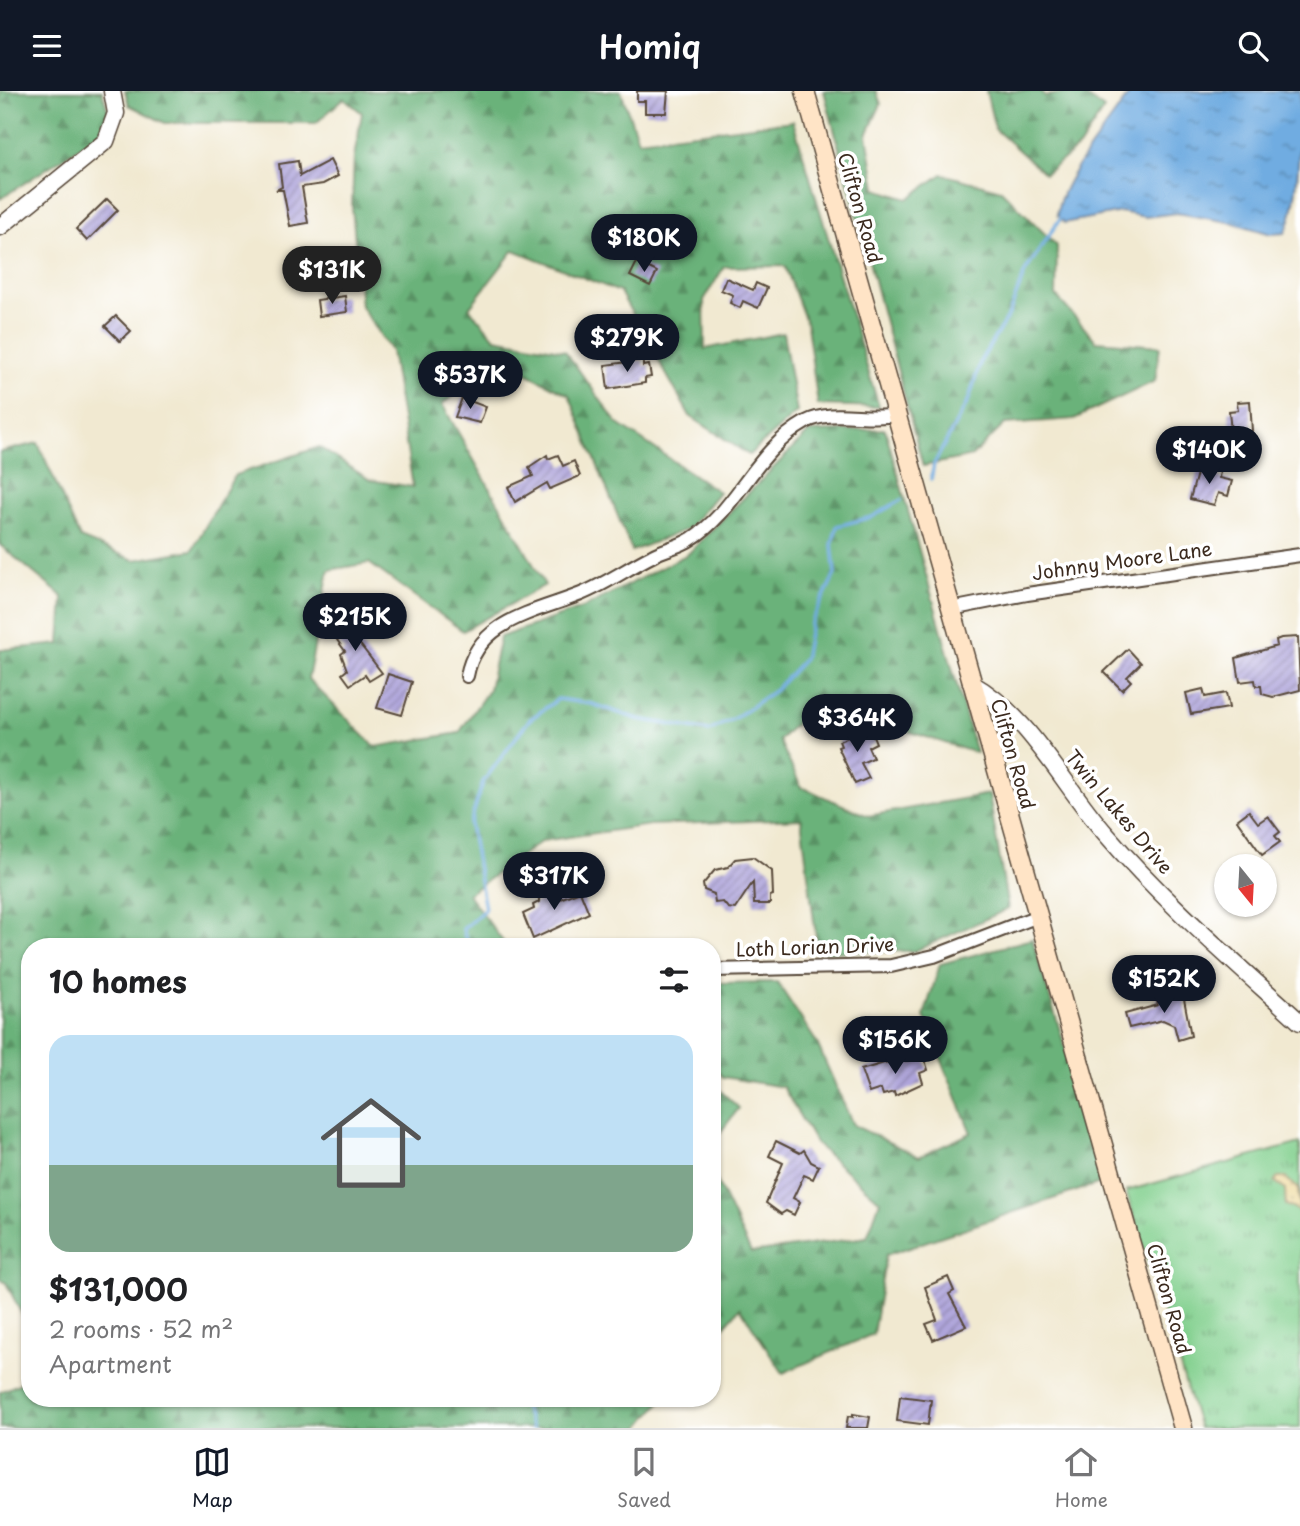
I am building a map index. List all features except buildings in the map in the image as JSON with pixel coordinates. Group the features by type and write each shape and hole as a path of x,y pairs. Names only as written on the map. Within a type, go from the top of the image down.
{"main road":[{"name":"Clifton Road","path":"805,91 1183,1428"}],"street":[{"path":"0,227 106,141 115,122 112,91"},
{"path":"467,676 476,649 501,625 603,584 654,554 691,539 708,527 761,459 805,423 828,415 876,419 895,415"},
{"name":"Johnny Moore Lane","path":"951,609 1027,594 1300,555"},
{"name":"Twin Lakes Drive","path":"971,683 1005,707 1102,831 1145,879 1300,1022"},
{"name":"Loth Lorian Drive","path":"721,970 891,966 934,955 1038,916"}],"green space":[{"path":"0,91 102,91 109,114 101,133 0,199"},
{"path":"125,91 621,91 638,140 793,121 879,407 818,405 807,325 785,266 724,267 704,300 705,349 783,333 797,412 749,455 690,416 620,292 514,250 469,308 495,338 565,351 617,423 719,492 688,529 632,551 569,395 505,362 442,404 545,585 463,631 369,563 329,570 308,679 375,747 459,733 489,689 500,637 585,607 688,554 809,432 885,429 976,753 817,702 779,740 801,787 868,816 989,794 1008,909 915,951 818,952 801,819 650,825 542,841 468,894 500,938 21,938 21,1312 6,1283 0,1279 0,650 60,644 63,597 0,545 0,452 38,443 80,538 134,560 192,550 235,475 319,447 370,480 413,487 391,351 361,306 352,207 354,157 362,113 344,98 316,123 165,123 129,105"},
{"path":"824,91 876,91 881,104 867,135 876,189 908,199 942,174 1001,190 1057,246 1056,296 1096,341 1160,346 1155,381 1074,419 1005,424 972,456 923,466"},
{"path":"986,91 1040,91 1045,96 1079,91 1104,109 1079,147 1045,174 995,129"},
{"path":"1032,939 1106,1181 886,1255 873,1334 783,1373 740,1308 721,1330 721,1190 751,1253 867,1237 880,1201 816,1144 783,1087 721,1075 721,983 777,982 817,1043 853,1125 919,1157 971,1133 924,1016 940,964"},
{"path":"721,1091 739,1108 721,1131"},
{"path":"1300,1143 1300,1428 1199,1428 1126,1191"},
{"path":"21,1383 21,1407 656,1407 639,1428 0,1428 0,1392"}],"sand":[{"path":"1278,1177 1284,1177 1298,1188 1300,1212 1286,1205 1285,1190 1275,1181"}],"water":[{"path":"1131,91 1300,91 1296,186 1294,204 1285,233 1271,234 1234,223 1177,213 1145,217 1121,212 1064,223 1057,215 1066,186"}],"waterway":[{"path":"931,479 934,464 969,399 981,360 1009,314 1025,272 1061,217"},
{"path":"466,938 463,929 485,909 470,824 483,782 529,720 558,699 592,704 638,719 709,731 735,718 775,690 804,659 811,623 835,574 832,545 837,526 872,517 901,500"},
{"path":"524,1407 532,1428"}]}
